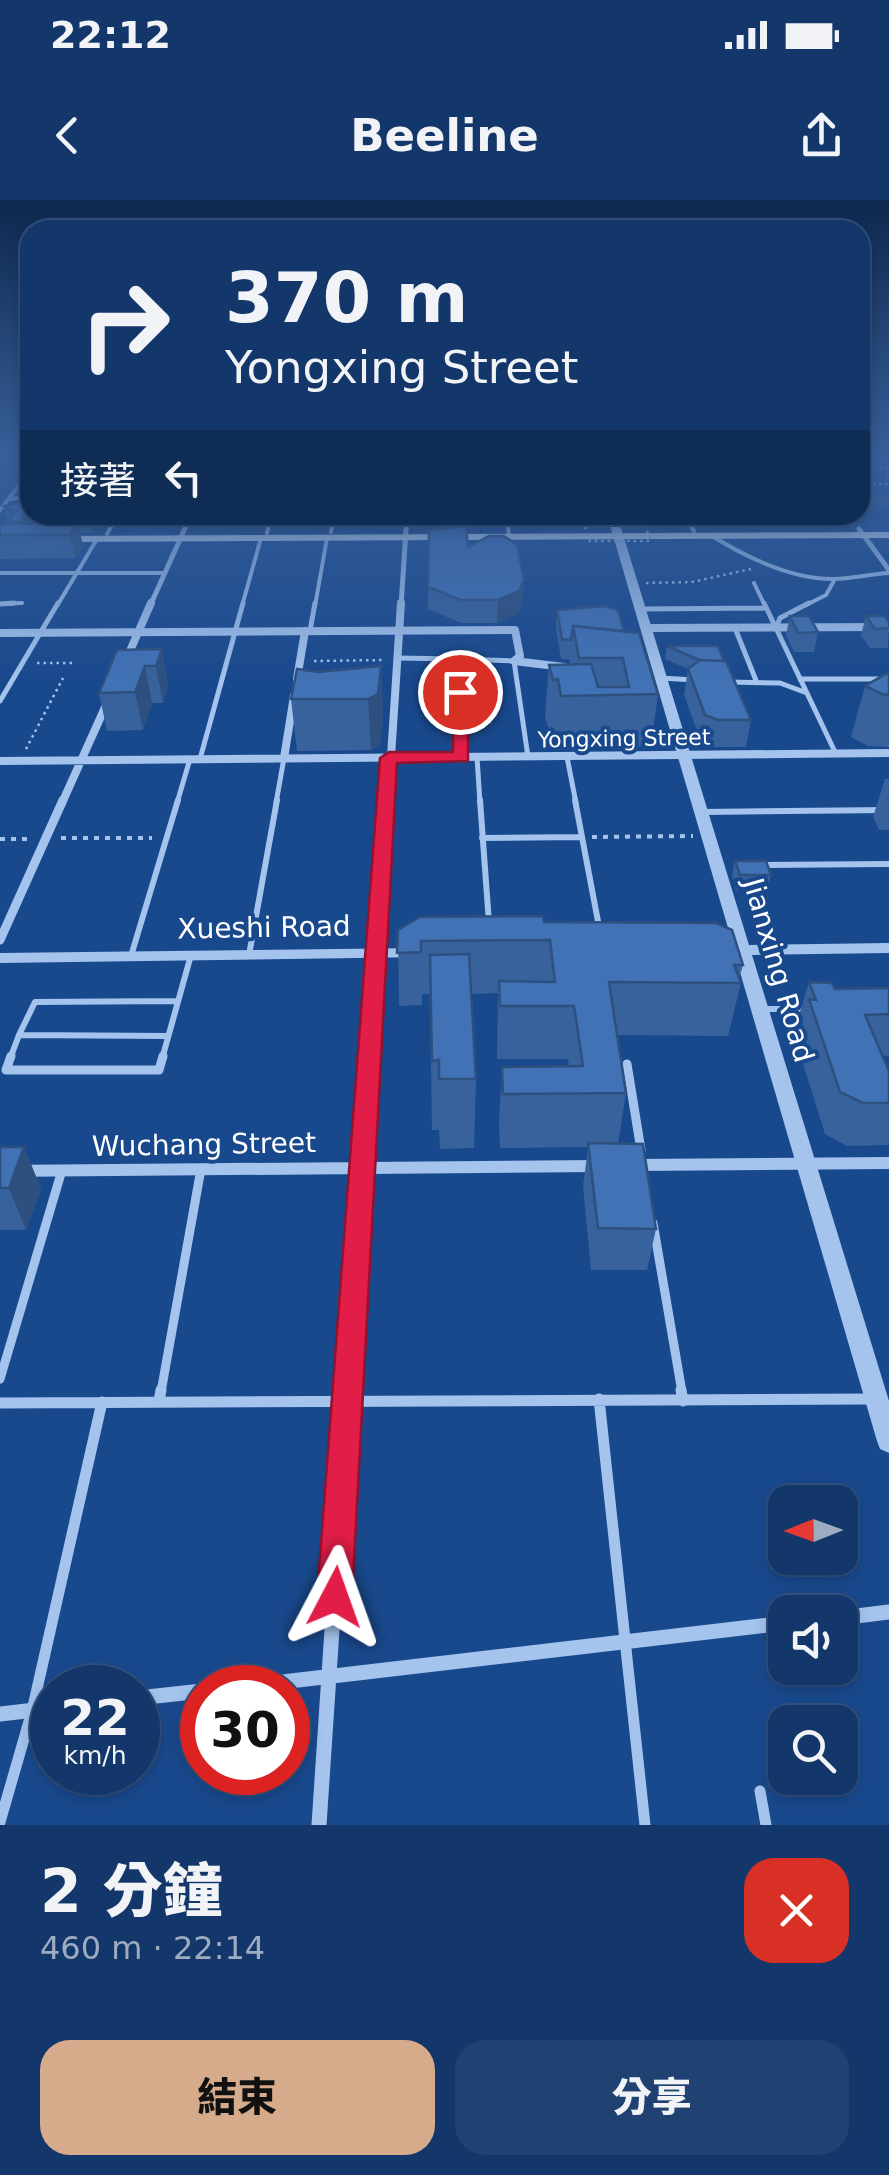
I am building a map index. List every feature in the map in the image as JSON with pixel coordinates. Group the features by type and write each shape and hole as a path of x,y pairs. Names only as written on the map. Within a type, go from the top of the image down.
{"main road":[{"path":"618,534 694,530 889,532"},
{"path":"52,534 712,536 861,532"},
{"path":"39,540 102,536"}],"street":[{"path":"124,664 185,530"},
{"path":"319,1825 406,530"},
{"name":"Jianxing Road","path":"617,530 889,1441"},
{"path":"861,532 889,571"},
{"path":"647,628 889,628"},
{"path":"0,633 515,630 520,656 514,661"},
{"path":"284,758 308,631"},
{"path":"514,661 572,668"},
{"path":"646,677 662,678"},
{"path":"0,940 110,696"},
{"name":"Yongxing Street","path":"0,761 889,754"},
{"path":"709,950 889,948"},
{"name":"Xueshi Road","path":"0,958 434,953"},
{"path":"624,1166 889,1163"},
{"name":"Wuchang Street","path":"0,1171 606,1166"},
{"path":"858,1616 889,1612"},
{"path":"310,1678 768,1626"},
{"path":"0,1714 30,1710"}],"lane":[{"path":"0,701 76,572 107,530"},
{"path":"200,759 266,530"},
{"path":"308,631 330,530"},
{"path":"509,530 509,534"},
{"path":"712,536 735,551 834,579 889,571"},
{"path":"0,573 165,573"},
{"path":"776,628 780,618 826,595 834,579"},
{"path":"754,583 836,754"},
{"path":"0,604 22,604"},
{"path":"642,609 766,608"},
{"path":"735,628 758,683"},
{"path":"397,658 514,661 528,756"},
{"path":"459,659 462,757"},
{"path":"662,678 700,680"},
{"path":"800,679 889,679"},
{"path":"719,681 780,683 807,693"},
{"path":"478,757 490,934"},
{"path":"567,757 603,951"},
{"path":"249,955 284,758"},
{"path":"132,956 190,759"},
{"path":"703,812 889,810"},
{"path":"482,838 582,837"},
{"path":"758,865 889,864"},
{"path":"178,1000 35,1002 6,1070 158,1070 168,1036 178,1000 190,955"},
{"path":"761,1009 813,1010"},
{"path":"19,1035 168,1036"},
{"path":"627,1064 646,1184"},
{"path":"159,1401 201,1169"},
{"path":"0,1379 62,1170"},
{"path":"650,1202 683,1400"},
{"path":"599,1399 645,1825"},
{"path":"0,1403 877,1399"},
{"path":"42,1665 102,1402"},
{"path":"0,1822 30,1717"},
{"path":"760,1792 766,1825"}],"path":[{"path":"586,530 590,542 650,539 647,530"},
{"path":"634,583 692,582 774,563"},
{"path":"300,661 397,658"},
{"path":"20,761 63,678"},
{"path":"582,837 710,836"},
{"path":"0,839 166,838"}],"building":[{"path":"0,530 73,530 70,535 0,535"},
{"path":"429,530 466,530 468,547 489,536 504,536 517,545 524,580 519,591 498,600 461,600 428,587"},
{"path":"605,606 618,610 624,631 573,626 571,640 562,639 557,610"},
{"path":"790,616 809,616 818,632 798,633"},
{"path":"866,616 884,616 889,628 875,629"},
{"path":"573,626 639,633 658,694 561,696 558,679 553,680 549,665 591,664 598,687 629,687 623,658 579,658"},
{"path":"667,646 718,646 724,661 699,660"},
{"path":"162,649 156,666 145,666 135,692 99,693 117,650"},
{"path":"700,660 726,661 751,720 718,720 705,715 688,669"},
{"path":"381,666 378,694 368,699 291,699 297,669 318,672"},
{"path":"889,672 889,695 865,686"},
{"path":"735,861 766,861 771,875 740,875"},
{"path":"543,916 544,922 716,923 732,930 743,965 734,965 741,983 609,982 626,1093 503,1094 502,1067 583,1066 574,1006 500,1006 499,981 555,982 550,940 421,941 421,952 397,953 398,930 420,917"},
{"path":"469,954 476,1079 439,1079 439,1060 432,1061 430,955"},
{"path":"809,982 832,983 835,989 889,988 889,1014 865,1015 889,1071 889,1103 863,1103 840,1092 809,999 816,1000"},
{"path":"588,1143 643,1144 656,1229 598,1228"},
{"path":"0,1147 24,1147 9,1188 0,1188"}],"route":[{"path":"335,1597 389,758 462,757 460,692"}]}
